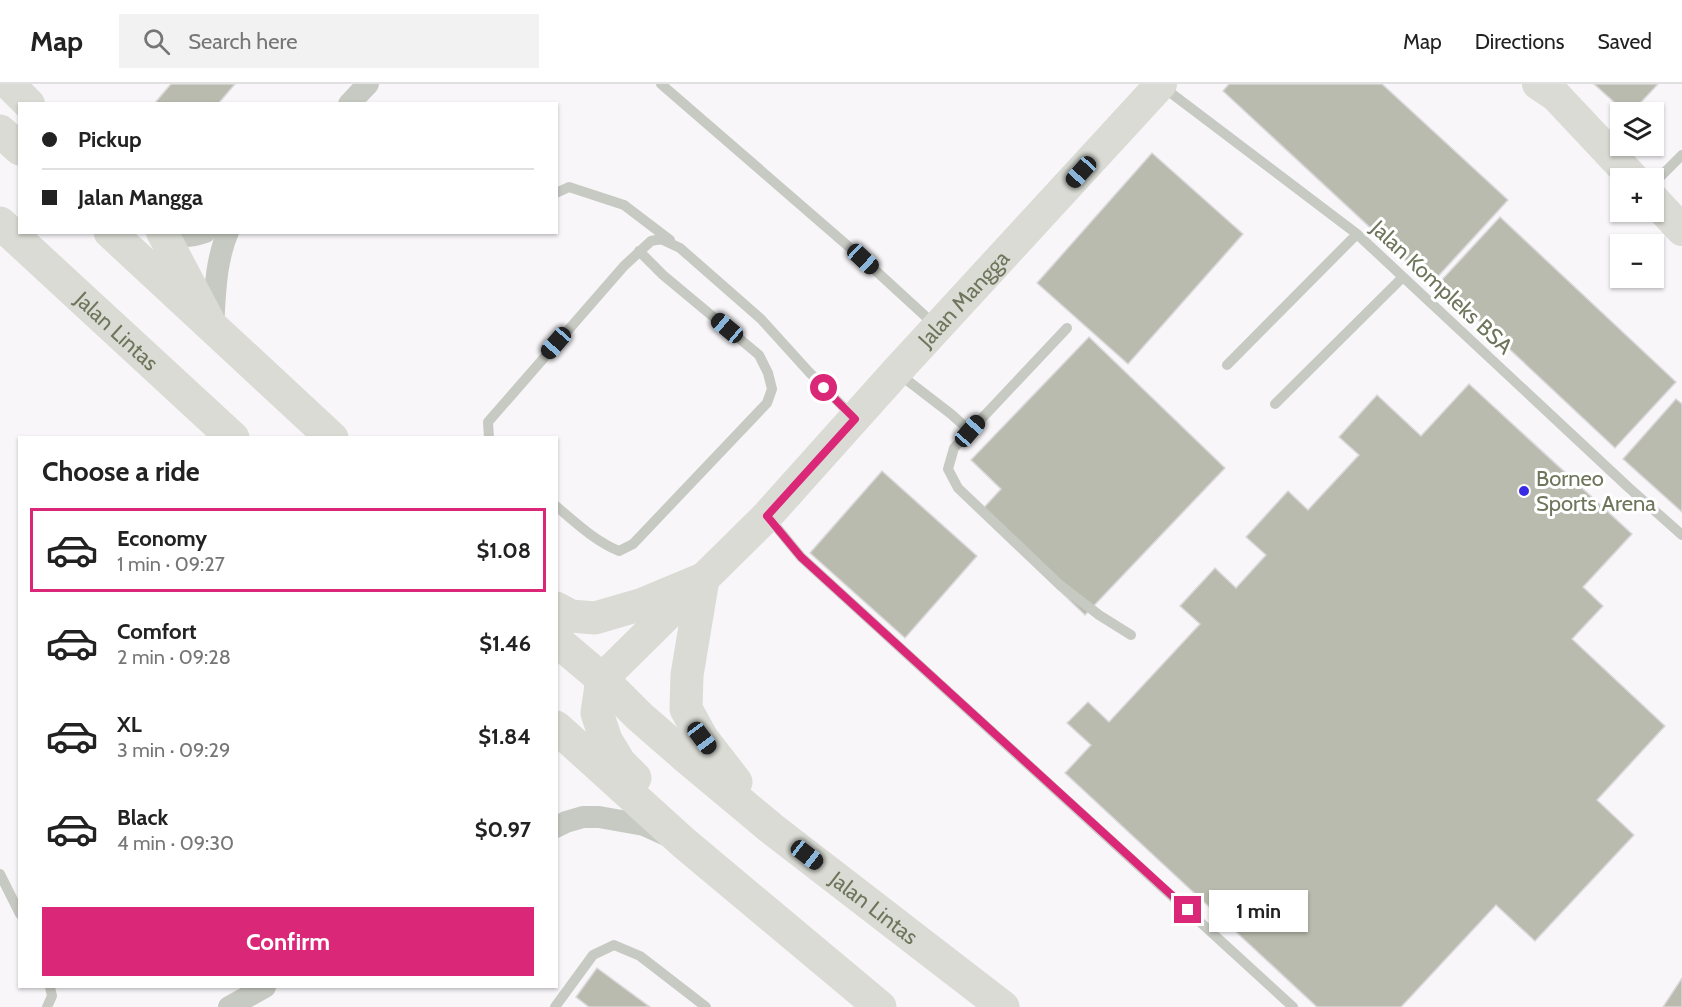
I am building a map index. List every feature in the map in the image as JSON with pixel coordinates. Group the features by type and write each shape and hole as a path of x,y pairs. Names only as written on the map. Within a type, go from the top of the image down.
{"highway":[{"path":"0,131 18,147"},
{"name":"Jalan Lintas","path":"1,227 231,436"},
{"path":"112,234 330,436"},
{"path":"558,609 571,616 595,618 643,604 703,579"},
{"path":"703,579 687,675 686,709 702,738 771,828"},
{"name":"Jalan Lintas","path":"558,642 602,679 639,716 771,828 1003,1007"},
{"path":"602,679 597,713 606,740 620,763 776,920"},
{"path":"558,730 684,843 880,1007"}],"street":[{"path":"9,84 27,102"},
{"path":"351,102 368,84"},
{"name":"Jalan Mangga","path":"602,679 767,516 896,372 1161,85"},
{"path":"1546,87 1623,168"},
{"path":"1664,211 1682,230"},
{"path":"164,234 213,328"},
{"path":"168,234 191,237 199,234"},
{"path":"213,328 218,270 227,234"},
{"path":"558,826 583,817 599,817 644,825 684,843"},
{"path":"228,1007 263,988"}],"lane":[{"path":"661,84 863,259 938,328"},
{"name":"Jalan Kompleks BSA","path":"1161,85 1357,234 1682,535"},
{"path":"1664,173 1682,155"},
{"path":"558,192 569,187 624,205 680,248 761,319 855,419"},
{"path":"1227,365 1357,234"},
{"path":"489,436 488,422 583,311 639,251 651,241 661,239 680,248"},
{"path":"558,508 606,545 619,551 633,544 767,403 772,389 768,373 759,355 663,275 639,251"},
{"path":"1275,404 1403,277"},
{"path":"1067,328 954,448 948,469 958,488 1060,585 1099,615 1131,635"},
{"path":"896,372 970,431"},
{"path":"767,516 801,557 1293,1007"},
{"path":"0,874 18,910"},
{"path":"555,1007 593,955 614,945 640,956 706,1007"},
{"path":"47,1007 52,996 50,988"}],"building":[{"path":"171,84 235,84 220,102 156,102"},
{"path":"1229,84 1382,84 1508,200 1431,284 1223,91"},
{"path":"1594,84 1658,84 1641,102 1614,102"},
{"path":"1152,153 1243,234 1128,364 1037,283"},
{"path":"1500,217 1676,382 1615,448 1439,283"},
{"path":"1089,337 1225,468 1085,615 979,513 1001,489 971,460"},
{"path":"1469,384 1632,534 1583,587 1603,606 1572,639 1665,726 1597,800 1634,835 1535,941 1496,905 1401,1007 1317,1007 1065,773 1091,745 1067,723 1088,702 1109,722 1200,624 1180,606 1215,568 1236,588 1266,555 1246,537 1288,491 1308,510 1359,455 1339,437 1377,395 1421,436"},
{"path":"1676,399 1682,404 1682,512 1623,459"},
{"path":"882,471 977,556 905,638 810,553"},
{"path":"597,968 650,1007 589,1007 576,997"},
{"path":"1682,978 1682,1007 1663,1007"}],"place":[{"name":"Borneo Sports Arena","path":"1524,491"}],"route":[{"path":"824,388 855,419 767,516 801,557 1188,910"}]}
